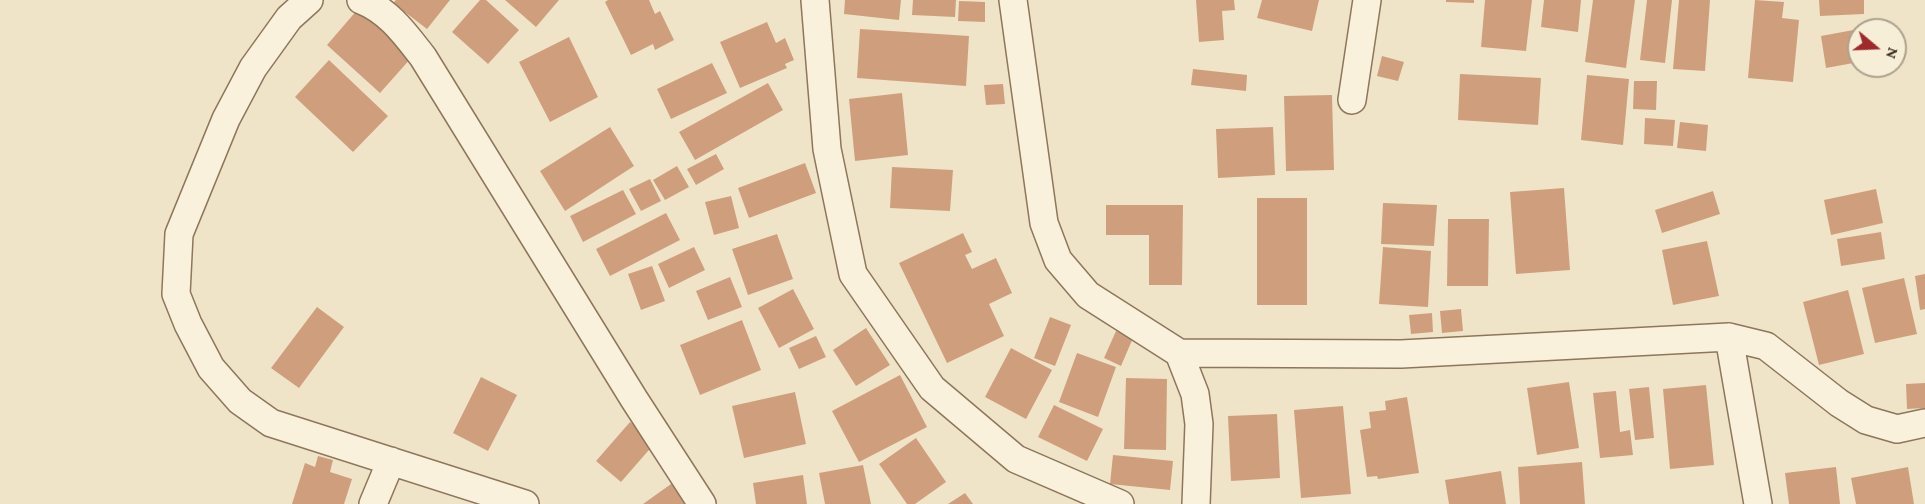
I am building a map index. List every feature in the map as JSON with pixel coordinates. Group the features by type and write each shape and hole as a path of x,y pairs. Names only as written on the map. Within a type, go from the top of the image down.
{"street":[{"path":"309,0 289,18 253,68 226,119 179,234 176,294 188,324 211,368 240,401 271,423 525,504"},
{"path":"362,0 376,6 401,28 423,57 634,399 702,504"},
{"path":"815,0 827,149 853,274 932,388 1016,459 1120,504"},
{"path":"1013,0 1044,223 1058,260 1088,295 1179,353 1401,354 1729,337 1766,346 1839,403 1866,420 1898,429 1925,423"},
{"path":"1352,100 1367,0"},
{"path":"1729,337 1758,504"},
{"path":"1179,353 1195,394 1199,424 1196,504"},
{"path":"373,504 391,461"}],"building":[{"path":"396,0 450,0 427,29 393,3"},
{"path":"480,0 486,0 519,30 488,64 452,32"},
{"path":"505,0 559,0 536,27"},
{"path":"608,0 649,0 655,14 660,11 674,40 655,50 653,44 631,55 605,2"},
{"path":"845,0 901,0 899,20 844,14"},
{"path":"913,0 956,0 955,17 912,15"},
{"path":"1196,0 1234,0 1235,10 1222,11 1224,40 1199,42"},
{"path":"1262,0 1319,0 1312,31 1257,18"},
{"path":"1446,0 1474,0 1474,3 1446,2"},
{"path":"1485,0 1532,0 1526,51 1481,47"},
{"path":"1544,0 1581,0 1578,32 1541,27"},
{"path":"1593,0 1635,0 1626,68 1585,62"},
{"path":"1647,0 1672,0 1665,63 1640,60"},
{"path":"1679,0 1710,0 1705,71 1673,69"},
{"path":"1755,0 1784,2 1782,18 1799,20 1793,82 1748,78"},
{"path":"1819,0 1864,0 1864,14 1820,16"},
{"path":"959,1 985,2 985,22 958,21"},
{"path":"358,9 412,57 380,93 327,45"},
{"path":"767,22 776,43 785,38 794,60 785,64 787,68 740,88 720,42"},
{"path":"860,29 969,36 966,86 857,78"},
{"path":"1847,31 1847,64 1826,68 1821,36"},
{"path":"569,37 598,97 550,122 519,62"},
{"path":"1382,56 1404,62 1398,81 1377,76"},
{"path":"329,60 388,116 353,152 295,97"},
{"path":"712,63 727,93 671,119 657,89"},
{"path":"1193,69 1247,75 1246,91 1191,85"},
{"path":"1460,74 1541,78 1538,125 1458,120"},
{"path":"1587,75 1629,79 1623,145 1581,140"},
{"path":"1634,81 1657,81 1656,110 1633,109"},
{"path":"768,83 783,110 695,160 679,132"},
{"path":"1003,84 1005,104 986,105 984,85"},
{"path":"902,93 908,155 855,161 849,99"},
{"path":"1332,95 1334,170 1286,171 1284,96"},
{"path":"1645,118 1675,120 1673,146 1644,144"},
{"path":"1680,122 1708,125 1706,151 1677,148"},
{"path":"610,127 634,166 565,211 540,171"},
{"path":"1273,127 1275,175 1218,178 1216,129"},
{"path":"716,154 724,169 696,185 687,169"},
{"path":"805,163 816,193 749,218 738,188"},
{"path":"677,166 689,187 665,200 653,180"},
{"path":"892,167 953,170 950,211 890,208"},
{"path":"650,179 661,201 641,211 629,189"},
{"path":"1564,188 1570,270 1516,274 1510,192"},
{"path":"1876,189 1883,223 1831,235 1824,200"},
{"path":"623,190 636,214 583,242 570,216"},
{"path":"1713,191 1720,214 1662,233 1655,210"},
{"path":"731,196 739,228 714,235 705,202"},
{"path":"1257,198 1307,198 1307,305 1257,305"},
{"path":"1383,203 1437,205 1434,246 1381,244"},
{"path":"1106,205 1183,205 1182,285 1149,285 1149,235 1106,235"},
{"path":"666,213 680,240 610,276 596,249"},
{"path":"1448,219 1489,219 1488,286 1447,286"},
{"path":"1881,232 1885,259 1841,266 1837,239"},
{"path":"963,233 972,252 965,255 972,269 996,258 1012,293 989,304 1004,336 947,363 899,263"},
{"path":"777,234 793,279 748,295 732,249"},
{"path":"1707,241 1719,296 1673,305 1662,250"},
{"path":"694,247 705,270 669,288 658,264"},
{"path":"1383,247 1431,251 1428,307 1379,304"},
{"path":"652,266 665,301 641,310 628,274"},
{"path":"1925,274 1925,309 1920,310 1915,276"},
{"path":"730,277 742,307 708,320 696,291"},
{"path":"1904,278 1917,334 1875,343 1862,288"},
{"path":"793,289 814,329 779,348 758,308"},
{"path":"1848,290 1864,354 1819,365 1803,302"},
{"path":"317,307 344,327 299,388 271,368"},
{"path":"1461,309 1463,331 1442,333 1440,311"},
{"path":"1432,313 1433,332 1411,334 1409,315"},
{"path":"1050,317 1071,325 1055,366 1034,358"},
{"path":"742,320 761,370 700,395 680,345"},
{"path":"866,328 890,365 856,386 833,350"},
{"path":"1116,331 1133,338 1121,366 1104,358"},
{"path":"816,336 826,357 799,369 789,348"},
{"path":"1011,348 1052,370 1026,419 985,397"},
{"path":"1077,353 1116,367 1098,417 1059,402"},
{"path":"900,375 927,427 859,462 832,411"},
{"path":"481,377 517,395 488,451 453,433"},
{"path":"1126,378 1167,379 1166,450 1124,449"},
{"path":"1569,382 1579,448 1537,455 1527,388"},
{"path":"1925,383 1925,408 1907,409 1906,384"},
{"path":"1706,385 1714,465 1670,469 1663,389"},
{"path":"1649,387 1654,438 1635,440 1629,389"},
{"path":"1616,391 1620,432 1630,430 1633,455 1600,458 1593,393"},
{"path":"795,392 806,444 744,458 732,406"},
{"path":"1407,397 1419,473 1378,479 1377,476 1367,477 1360,430 1371,428 1369,412 1386,410 1385,401"},
{"path":"1054,405 1103,429 1087,461 1038,437"},
{"path":"1343,406 1351,494 1301,498 1294,410"},
{"path":"1277,414 1280,478 1231,481 1228,416"},
{"path":"630,422 655,443 621,482 596,461"},
{"path":"916,438 946,482 915,504 907,504 879,464"},
{"path":"1113,455 1173,461 1170,490 1110,484"},
{"path":"318,456 333,460 330,472 352,479 344,504 292,504 305,463 315,467"},
{"path":"1582,462 1585,504 1520,504 1518,467"},
{"path":"863,465 871,504 825,504 819,473"},
{"path":"1836,467 1840,504 1789,504 1785,473"},
{"path":"1908,467 1914,504 1856,504 1851,478"},
{"path":"1501,471 1506,504 1449,504 1445,480"},
{"path":"803,475 807,504 756,504 753,483"},
{"path":"678,479 695,504 643,504"},
{"path":"965,493 973,504 948,504"}]}
